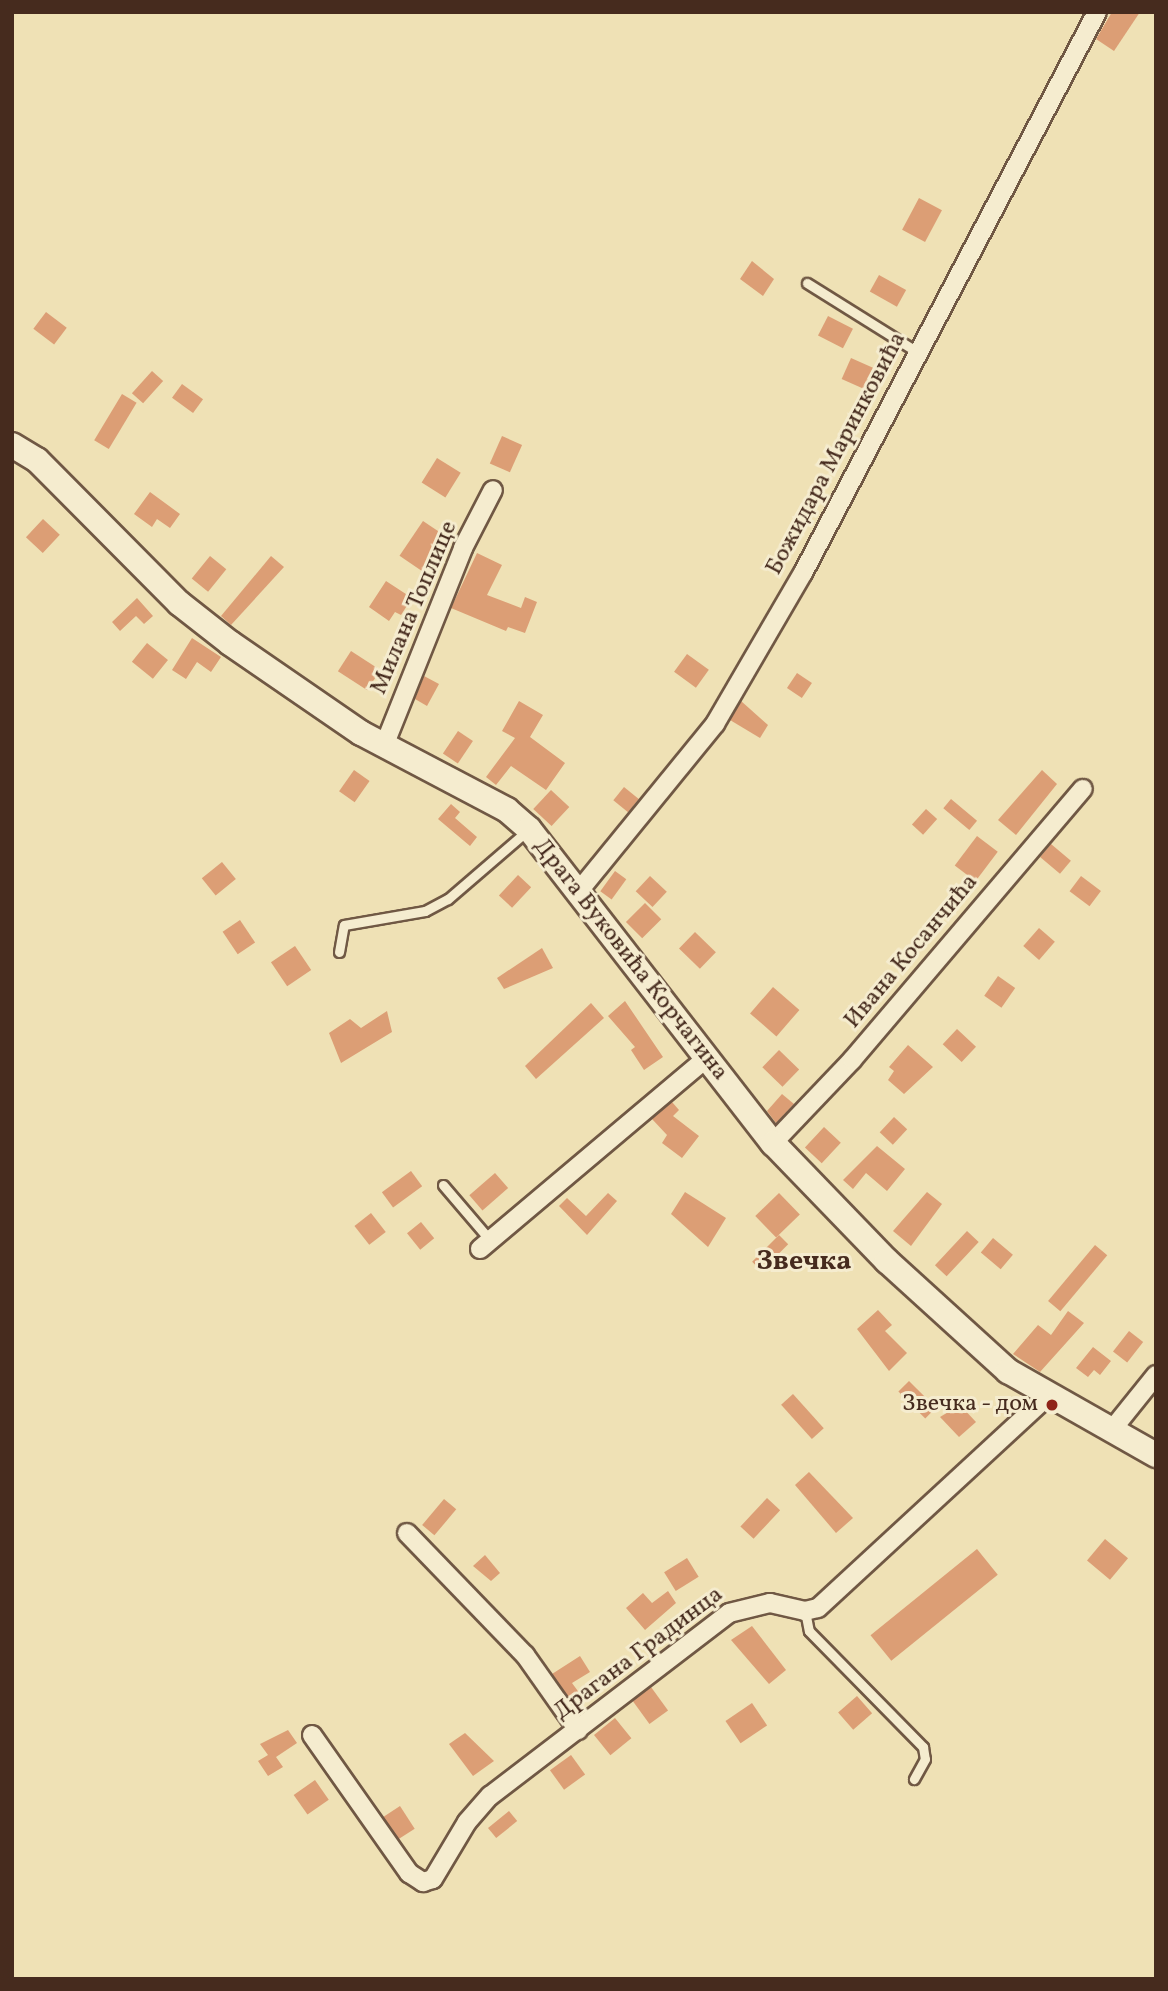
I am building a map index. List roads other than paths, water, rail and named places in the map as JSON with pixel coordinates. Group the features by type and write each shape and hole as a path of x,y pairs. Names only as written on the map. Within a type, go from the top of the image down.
{"street":[{"name":"Божидара Маринковића","path":"578,892 715,724 803,573 1097,12"},
{"name":"Драга Вуковића Корчагина","path":"12,444 37,460 179,603 384,746 507,810 529,829 773,1143 897,1270 1007,1371 1156,1455"},
{"name":"Милана Топлице","path":"384,746 463,548 493,490"},
{"name":"Ивана Косанчића","path":"773,1143 852,1060 1083,789"},
{"path":"485,1244 706,1059"},
{"path":"1111,1431 1156,1375"},
{"path":"805,1611 818,1608 1048,1396"},
{"path":"407,1533 525,1655 578,1730"},
{"name":"Драгана Градинца","path":"312,1735 409,1873 423,1882 441,1872 467,1822 490,1796 729,1613 770,1604 805,1611"}],"lane":[{"path":"807,283 919,353"},
{"path":"339,952 344,925 425,911 448,899 529,829"},
{"path":"443,1185 485,1244"},
{"path":"805,1611 809,1631 923,1747 925,1759 914,1779"}],"place":[{"name":"Звечка - дом","path":"1052,1405"}],"district":[{"name":"Звечка","path":"804,1262"}]}
